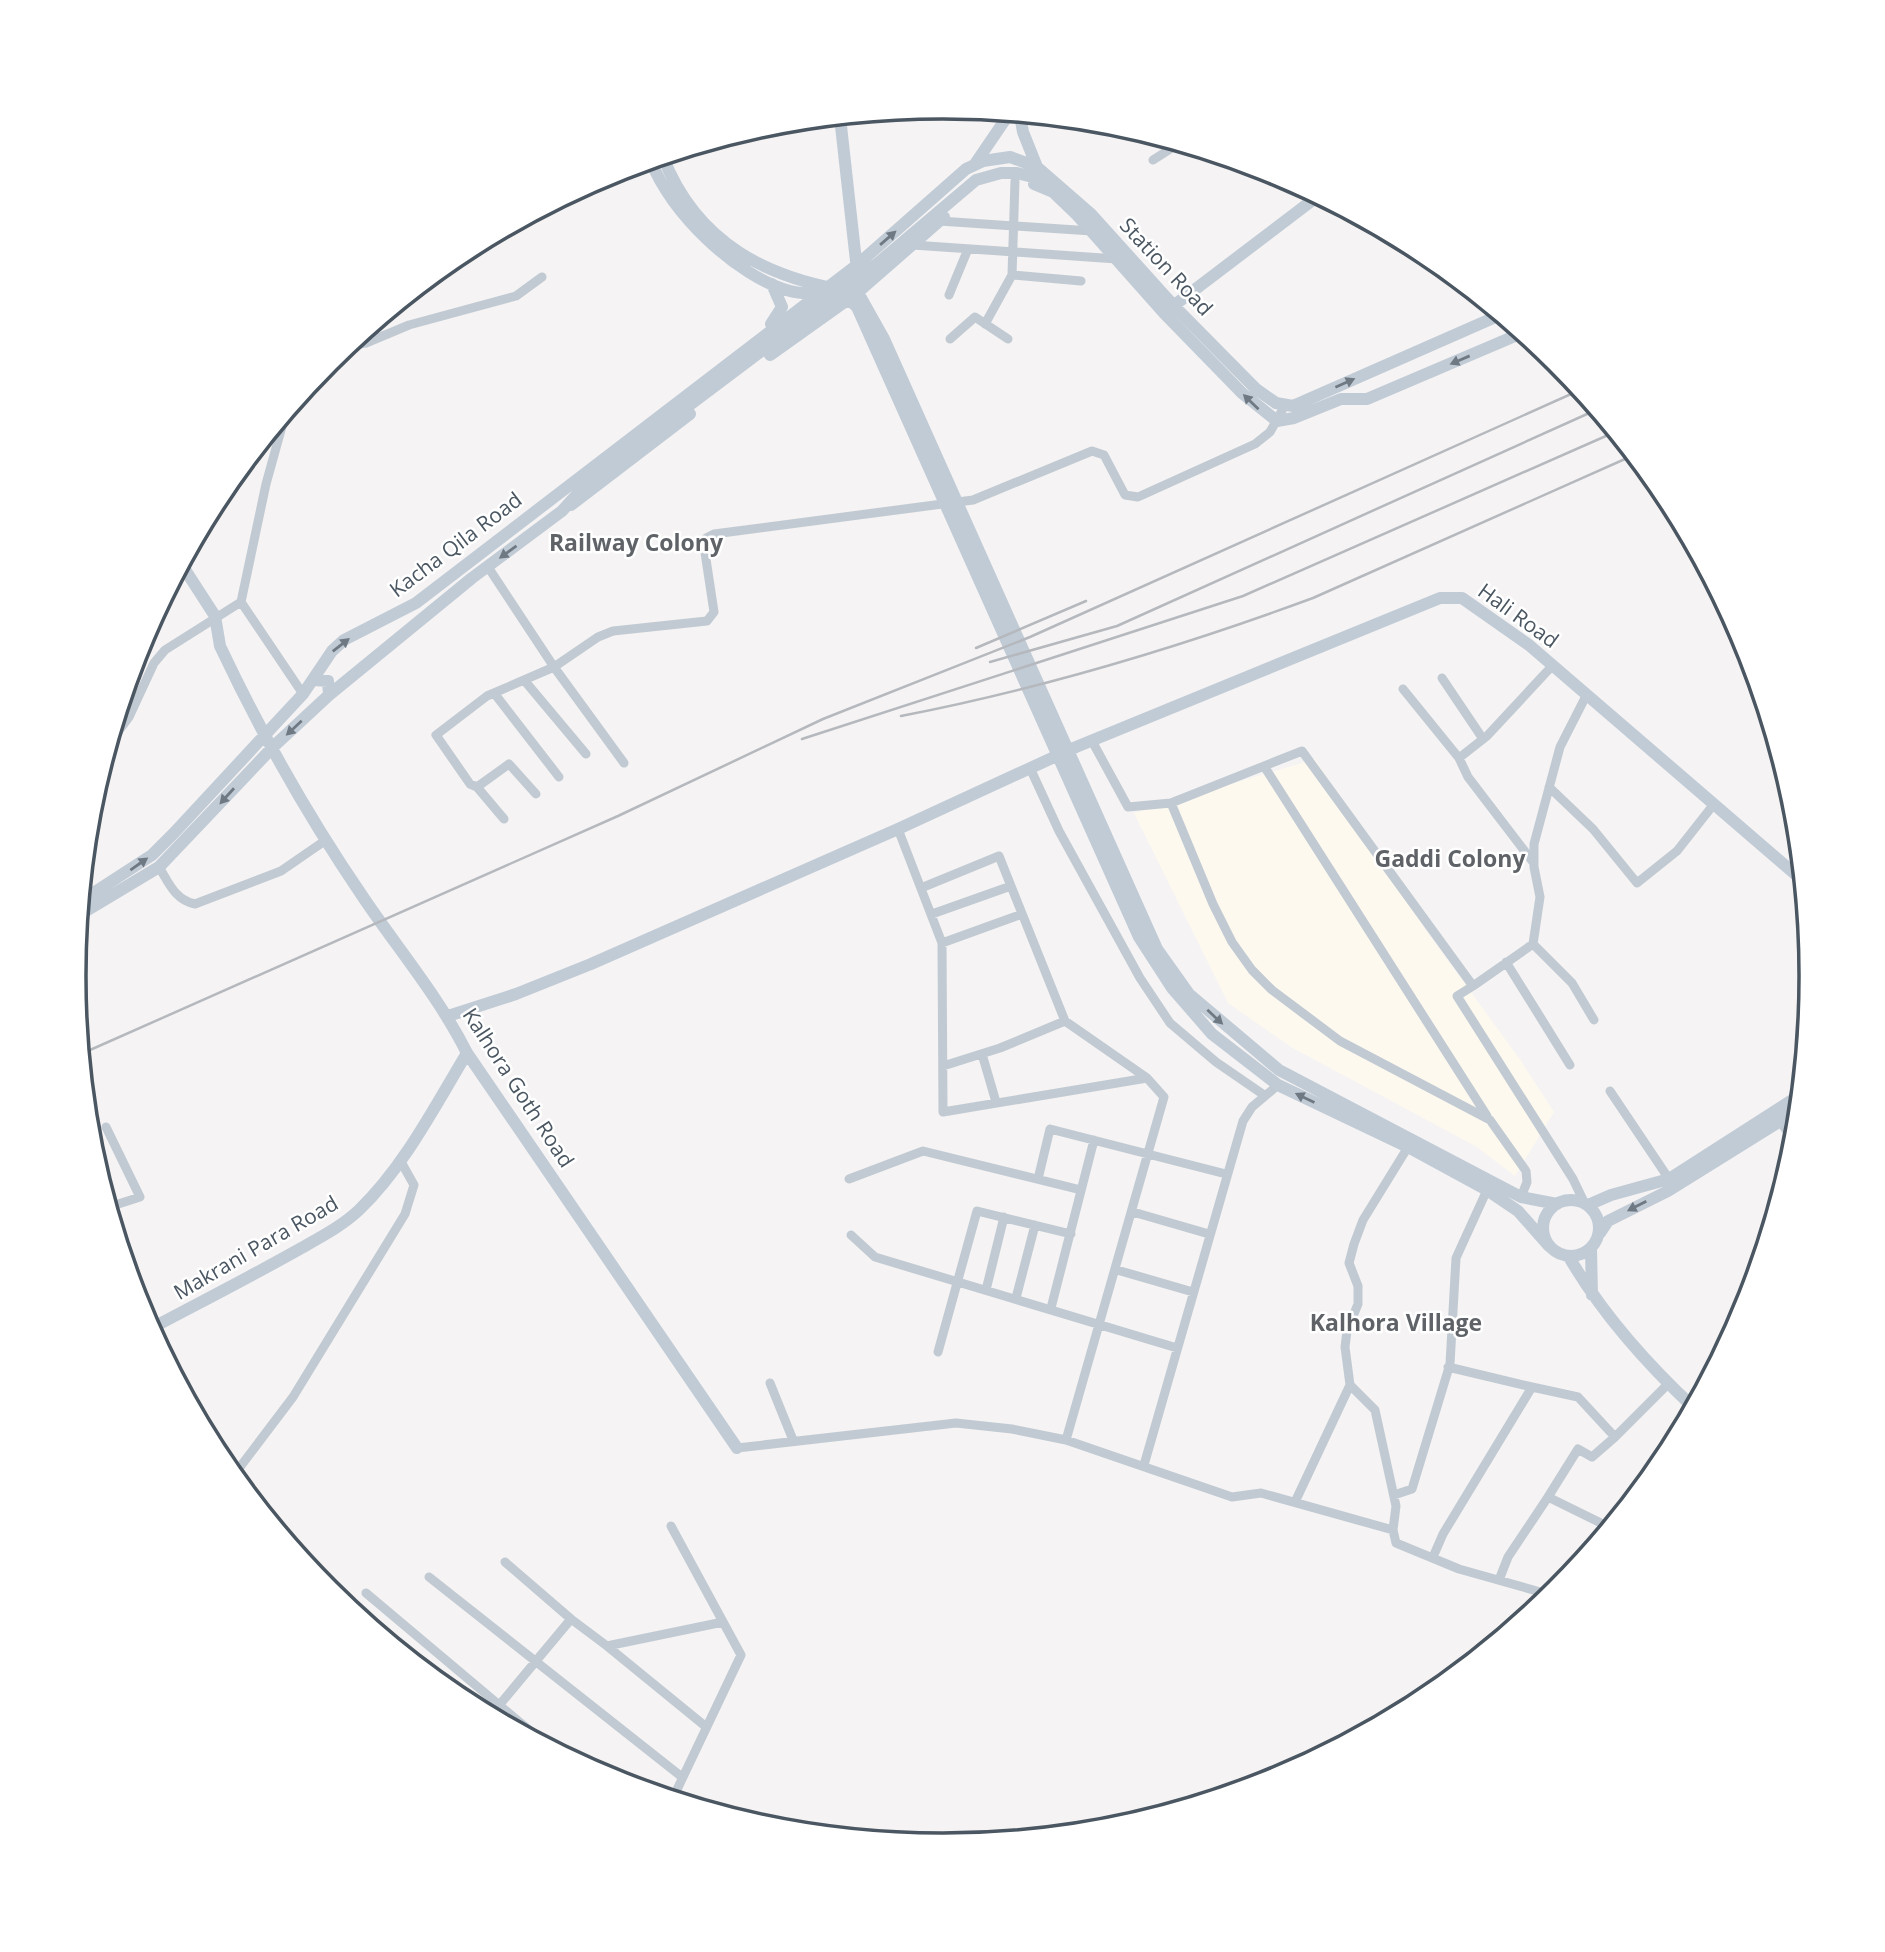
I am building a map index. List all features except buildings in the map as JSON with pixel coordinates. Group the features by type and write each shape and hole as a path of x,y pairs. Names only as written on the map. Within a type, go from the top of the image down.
{"street":[{"path":"974,164 1004,122"},
{"path":"985,324 1012,275 1014,226 1030,175 1021,123"},
{"path":"841,126 857,265 853,302 941,484 1085,803 1139,937 1172,988 1212,1034 1278,1085 1408,1147 1518,1210 1549,1247 1569,1257 1591,1296 1668,1384 1686,1400"},
{"path":"1153,160 1169,150"},
{"name":"Station Road","path":"822,292 974,164 1010,157 1030,175 1056,189 1091,214 1169,310 1260,411 1277,421"},
{"path":"668,165 695,212 730,247 787,278 822,292"},
{"path":"656,169 671,196 700,232 731,258 772,284 852,297"},
{"path":"562,511 579,489 590,480 878,263 969,184 1001,173 1030,175 1056,189"},
{"name":"Station Road","path":"852,297 978,188 1030,175"},
{"name":"Station Road","path":"1056,189 1116,259 1169,310 1256,389 1284,407"},
{"path":"1169,310 1309,203"},
{"path":"939,221 1092,231"},
{"path":"913,245 1116,259"},
{"path":"949,295 968,249"},
{"path":"1012,275 1081,281"},
{"path":"365,344 410,325 516,296 542,277"},
{"path":"754,342 781,310 782,303 772,284"},
{"name":"Kacha Qila Road","path":"90,895 152,855 223,784 303,694 332,651 344,640 416,603 548,499 822,292"},
{"path":"89,909 159,867 274,746 330,695 488,567 852,297"},
{"path":"950,339 975,317 1008,339"},
{"path":"504,819 477,787 470,784 436,735 494,693 554,667 598,637 613,631 707,621 714,611 704,546 706,538 714,534 973,500 1092,452 1104,455 1125,495 1138,497 1255,444 1270,432 1284,407 1293,406 1491,319"},
{"path":"1277,421 1294,418 1341,399 1367,399 1512,337"},
{"path":"280,433 266,484 241,602 303,694"},
{"path":"548,499 579,489"},
{"path":"488,567 554,667 624,762"},
{"path":"187,574 215,616"},
{"name":"Hali Road","path":"448,1016 592,964 1076,747 1440,598 1462,598 1482,608 1553,665 1793,872"},
{"path":"124,723 154,663 165,650 241,602"},
{"name":"Kalhora Goth Road","path":"215,616 220,646 310,818 425,987 448,1016 467,1053 737,1448"},
{"path":"1459,758 1483,739 1553,665"},
{"path":"1442,678 1483,739"},
{"path":"314,680 328,681 330,695"},
{"path":"524,680 586,754"},
{"path":"1403,689 1459,758 1468,777 1534,863"},
{"path":"494,693 559,777"},
{"path":"1586,696 1560,747 1534,844 1534,863 1540,897 1533,944 1457,996 1573,1179 1586,1204 1597,1215 1600,1233"},
{"path":"1092,741 1128,807 1171,803 1301,751 1473,986"},
{"path":"477,787 509,764 536,794"},
{"path":"1264,766 1490,1120 1526,1171 1527,1182 1521,1197"},
{"path":"1030,768 1059,831 1134,966 1170,1023 1216,1062 1264,1095"},
{"path":"1549,787 1593,829 1637,883 1677,851 1714,804"},
{"path":"1085,803 1125,879 1157,949 1189,994 1233,1035 1279,1070 1521,1197 1557,1204 1575,1200 1586,1204 1669,1179 1788,1114"},
{"path":"1171,803 1232,942 1265,984 1340,1041 1406,1073 1490,1120"},
{"path":"898,829 942,943 943,1112 1147,1078"},
{"path":"159,867 176,895 183,902 195,904 281,871 326,841"},
{"path":"922,888 999,856 1065,1021 1147,1078 1164,1097 1066,1440"},
{"path":"932,914 1011,886"},
{"path":"942,943 1022,914"},
{"path":"1533,944 1572,983 1594,1020"},
{"path":"1506,962 1570,1065"},
{"path":"943,1066 982,1054 1065,1021"},
{"name":"Makrani Para Road","path":"160,1324 336,1228 358,1211 400,1160 467,1053"},
{"path":"982,1054 996,1102"},
{"path":"1144,1465 1243,1121 1264,1095 1278,1085"},
{"path":"1610,1091 1669,1179"},
{"path":"1591,1296 1591,1250 1608,1221 1668,1191 1777,1118 1789,1107"},
{"path":"1777,1118 1785,1129"},
{"path":"106,1127 140,1197 117,1204"},
{"path":"1038,1179 1050,1129 1226,1174"},
{"path":"1051,1308 1094,1140"},
{"path":"1295,1502 1350,1385 1345,1348 1346,1331 1358,1304 1358,1286 1349,1263 1363,1220 1408,1147"},
{"path":"849,1179 923,1151 1082,1190"},
{"path":"240,1467 293,1397 405,1214 414,1185 400,1160"},
{"path":"1394,1495 1412,1489 1448,1367 1456,1258 1487,1190"},
{"path":"1549,1247 1543,1228 1545,1218 1557,1204"},
{"path":"938,1352 977,1211 1071,1234"},
{"path":"1133,1212 1209,1234"},
{"path":"986,1290 1004,1217"},
{"path":"1016,1298 1035,1225"},
{"path":"851,1235 876,1257 1177,1348"},
{"path":"1569,1257 1591,1250"},
{"path":"1116,1270 1193,1292"},
{"path":"1448,1367 1578,1397 1615,1437"},
{"path":"771,1383 793,1440"},
{"path":"1499,1580 1508,1557 1578,1449 1592,1457 1668,1384"},
{"path":"1350,1385 1375,1410 1396,1506 1393,1530 1396,1543 1459,1569 1538,1591"},
{"path":"1433,1557 1443,1534 1532,1387"},
{"path":"737,1448 956,1423 1012,1429 1066,1440 1232,1497 1261,1493 1393,1530"},
{"path":"1548,1497 1601,1523"},
{"path":"671,1526 741,1655 676,1790"},
{"path":"505,1562 571,1619 705,1726"},
{"path":"429,1577 682,1777"},
{"path":"366,1593 511,1716"},
{"path":"498,1706 571,1619"},
{"path":"607,1646 723,1622"}],"shaded area":[{"path":"1315,759 1425,929 1521,1061 1554,1112 1515,1176 1477,1147 1291,1047 1228,1003 1134,813"}],"railway":[{"path":"90,1050 618,816 823,719 1030,637 1571,394"},
{"path":"990,662 1117,626 1589,413"},
{"path":"802,739 1243,596 1607,436"},
{"path":"901,716 1057,680 1161,650 1263,616 1313,598 1625,459"},
{"path":"976,648 1086,601"}],"district":[{"name":"Railway Colony","path":"636,543"},
{"name":"Gaddi Colony","path":"1450,859"},
{"name":"Kalhora Village","path":"1396,1323"}]}
